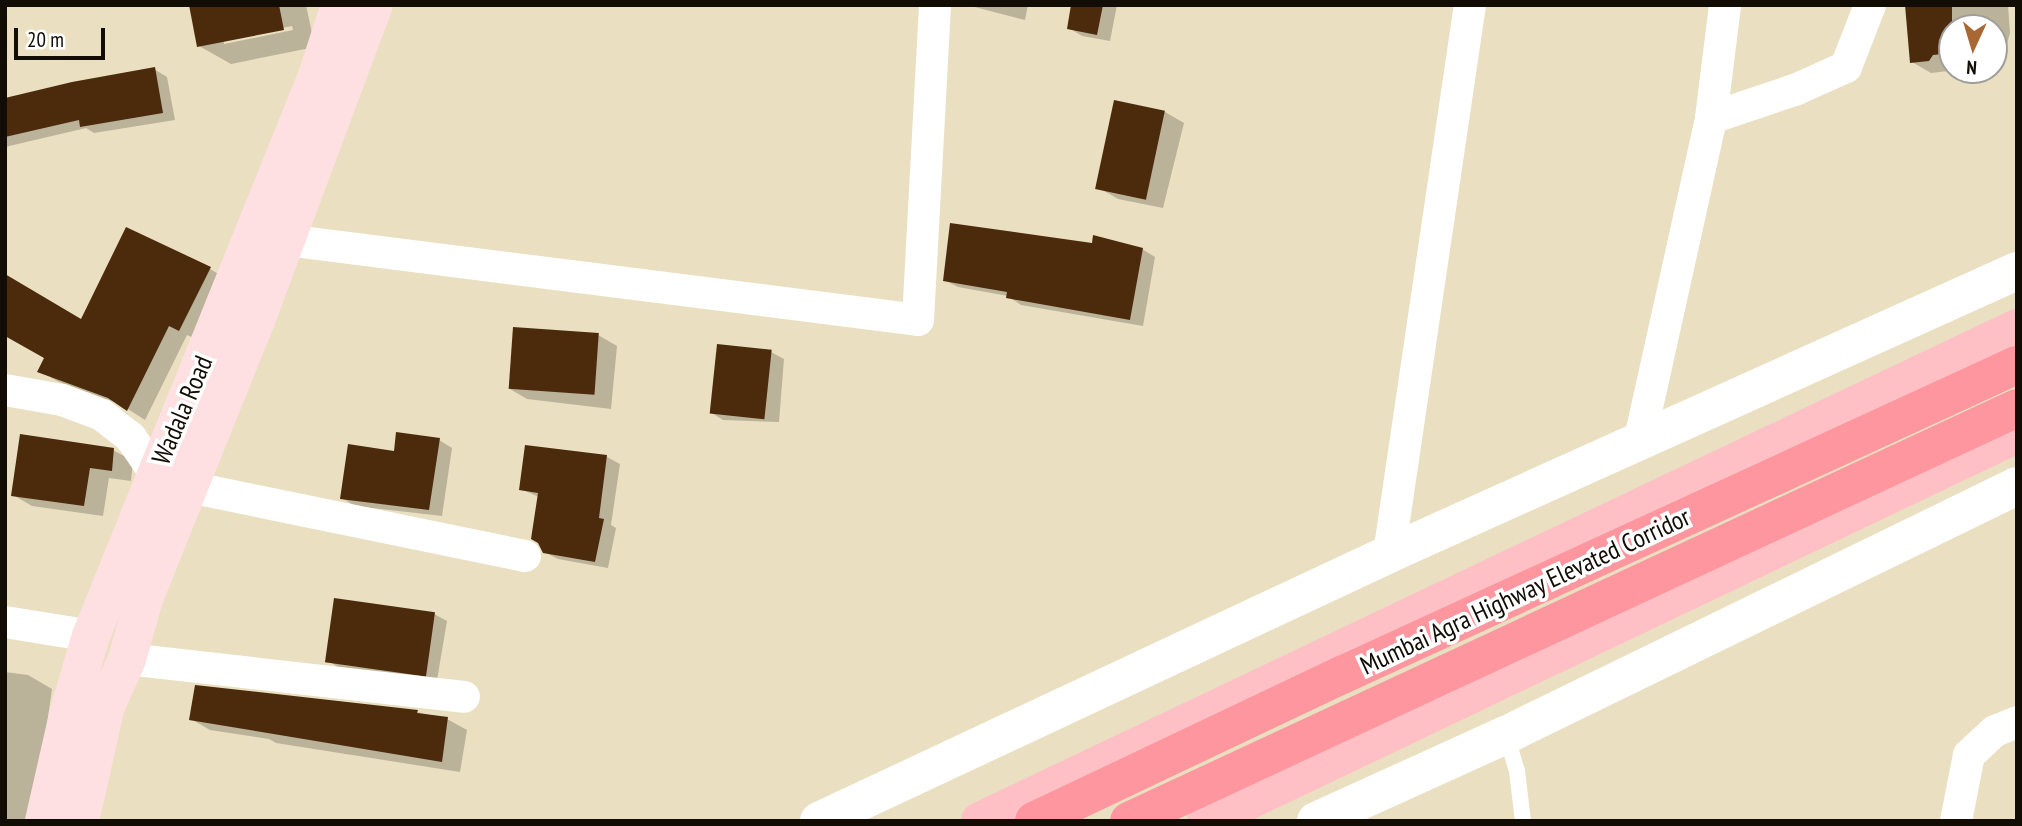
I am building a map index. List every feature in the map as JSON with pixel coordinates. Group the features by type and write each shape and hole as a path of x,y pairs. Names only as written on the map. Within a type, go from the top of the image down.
{"highway":[{"name":"Mumbai Agra Highway Elevated Corridor","path":"1034,821 1355,669 2017,365"},
{"name":"Mumbai Agra Highway Elevated Corridor","path":"1129,821 2017,408"}],"main road":[{"name":"Wadala Road","path":"270,238 340,5"},
{"name":"Wadala Road","path":"44,821 69,710 91,636 172,480 270,238 374,5"},
{"path":"980,821 2017,328"},
{"path":"1206,821 2017,434"},
{"name":"Wadala Road","path":"80,821 106,706 127,659 172,480"}],"street":[{"path":"270,238 918,320 935,5"},
{"path":"1388,554 1470,5"},
{"path":"1640,439 1711,118 1725,5"},
{"path":"1711,118 1797,89 1846,67 1870,5"},
{"path":"820,821 1388,554 2017,271"},
{"path":"5,390 62,400 102,415 131,438 172,480 525,556"},
{"path":"1316,821 1506,735 2017,486"},
{"path":"5,622 91,636"},
{"path":"127,659 464,697"},
{"path":"1956,821 1969,755 1995,732 2017,722"}],"lane":[{"path":"1506,735 1517,771 1523,821"}],"building":[{"path":"189,5 279,5 284,30 197,47"},
{"path":"1071,5 1103,5 1097,35 1067,29"},
{"path":"1905,5 1952,5 1952,14 1938,14 1938,54 1933,55 1929,61 1910,63"},
{"path":"155,67 163,113 80,127 79,120 5,137 5,98 72,82"},
{"path":"1114,100 1165,111 1146,200 1095,189"},
{"path":"950,223 1092,243 1093,235 1143,248 1130,320 1006,298 1007,292 943,281"},
{"path":"126,227 211,267 179,331 169,326 127,411 108,398 37,372 44,358 5,336 5,274 81,319"},
{"path":"513,327 599,333 594,395 509,389"},
{"path":"717,344 772,350 764,419 710,414"},
{"path":"396,432 440,438 429,510 340,499 348,444 394,451"},
{"path":"20,434 114,448 112,471 90,468 84,506 11,496"},
{"path":"525,445 607,455 599,518 604,519 595,562 543,553 538,543 531,539 538,493 519,490"},
{"path":"334,598 435,612 426,677 325,662"},
{"path":"195,685 418,710 417,713 448,717 442,762 189,720"}]}
